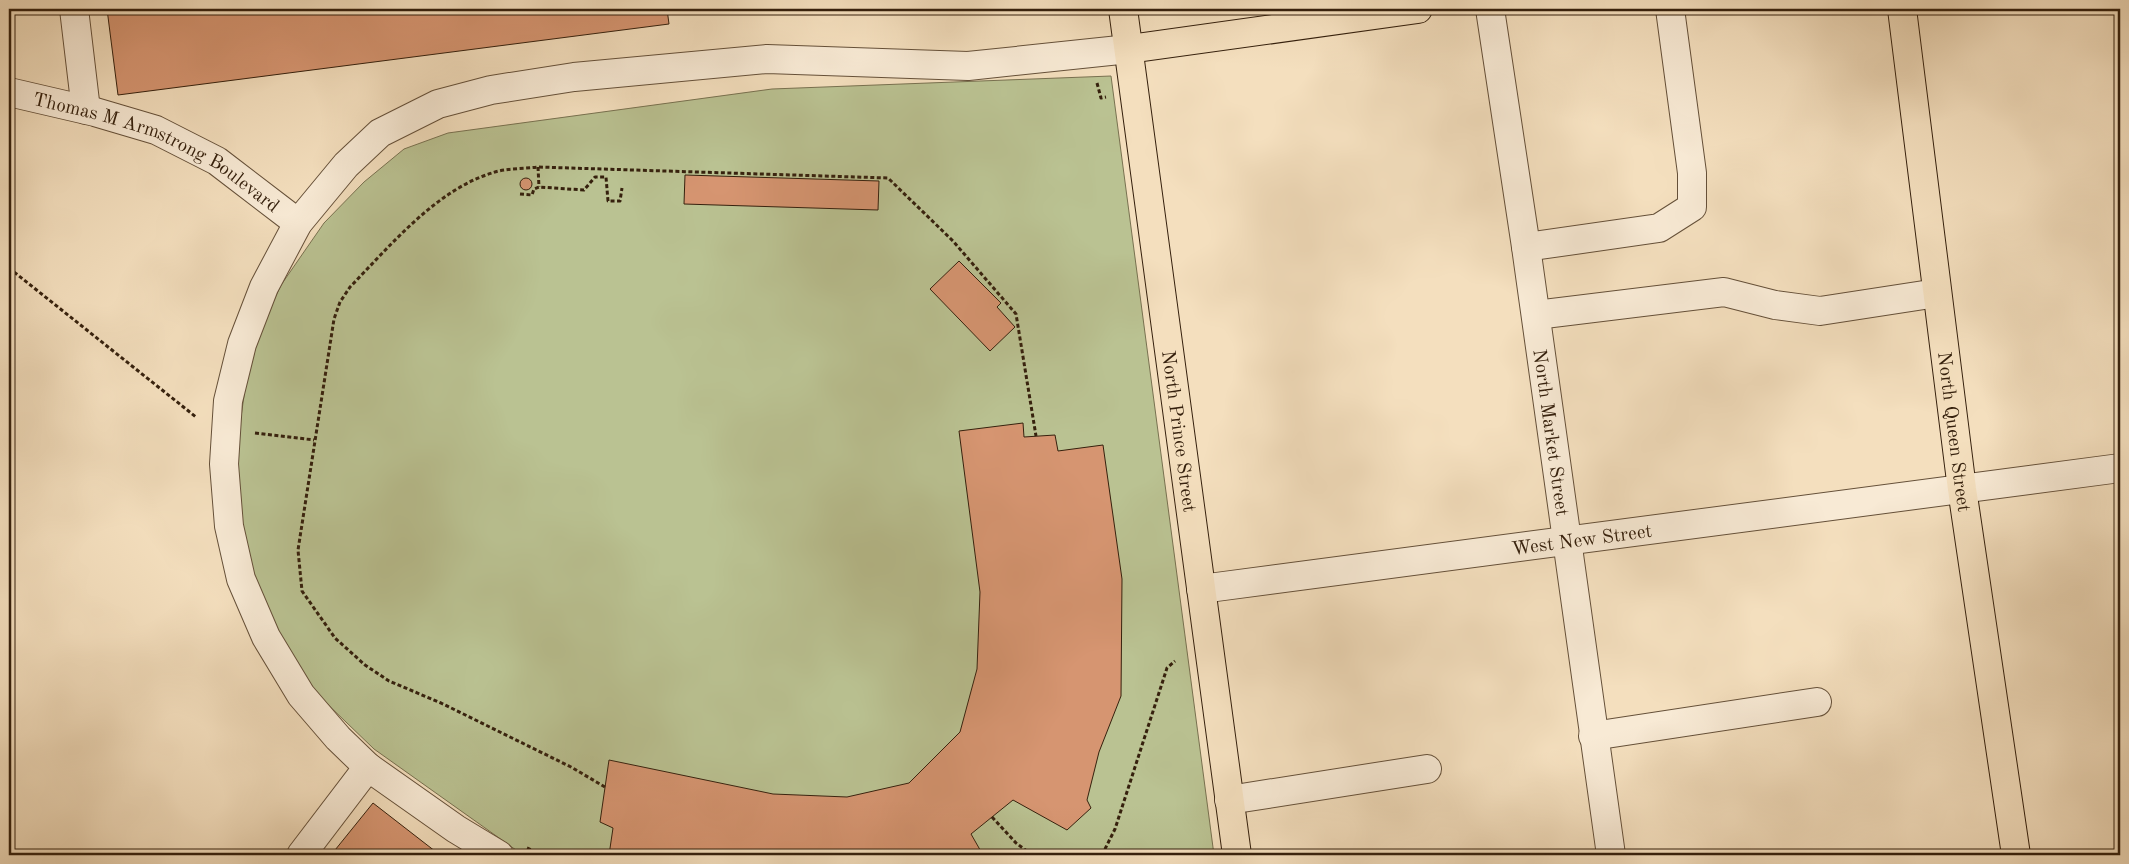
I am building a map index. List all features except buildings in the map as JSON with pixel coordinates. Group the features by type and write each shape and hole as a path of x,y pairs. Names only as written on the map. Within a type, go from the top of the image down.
{"main road":[{"name":"North Prince Street","path":"1123,9 1237,855"},
{"path":"1129,49 1418,9"},
{"name":"North Queen Street","path":"1902,9 1962,489 2016,855"}],"street":[{"path":"74,9 86,110"},
{"name":"North Market Street","path":"1490,9 1536,315 1566,542 1611,855"},
{"path":"1526,247 1659,228 1692,207 1692,173 1670,9"},
{"path":"499,855 456,829 368,767 338,738 301,695 266,637 241,579 229,526 224,464 228,401 242,344 264,287 298,223 346,165 380,133 438,104 491,90 574,77 766,59 968,66 1129,49"},
{"name":"Thomas M Armstrong Boulevard","path":"9,92 86,110 156,130 217,161 298,223"},
{"path":"1536,315 1724,292 1775,305 1820,311 1937,294"},
{"name":"West New Street","path":"1201,589 2120,468"},
{"path":"1593,736 1817,702"},
{"path":"301,855 368,767"},
{"path":"1230,800 1427,769"}],"path":[{"path":"1088,83 1097,83 1101,98 1135,95"},
{"path":"538,167 539,187"},
{"path":"605,786 457,710 389,681 365,665 335,638 302,591 298,550 334,319 340,302 350,287 438,200 462,185 493,172 538,167 888,178 953,241 1016,314 1036,436"},
{"path":"520,194 532,195 534,189 539,187 584,190 595,177 606,177 608,201 620,201 622,188"},
{"path":"9,268 225,440"},
{"path":"253,433 314,440"},
{"path":"1102,855 1115,829 1167,668 1175,661"},
{"path":"992,817 1016,843 1032,855"},
{"path":"524,846 544,855"}],"green space":[{"path":"1111,76 1214,855 523,855 374,749 319,696 274,630 252,580 241,517 238,475 239,431 246,382 261,328 281,285 324,223 364,182 404,149 448,133 772,89"}]}
